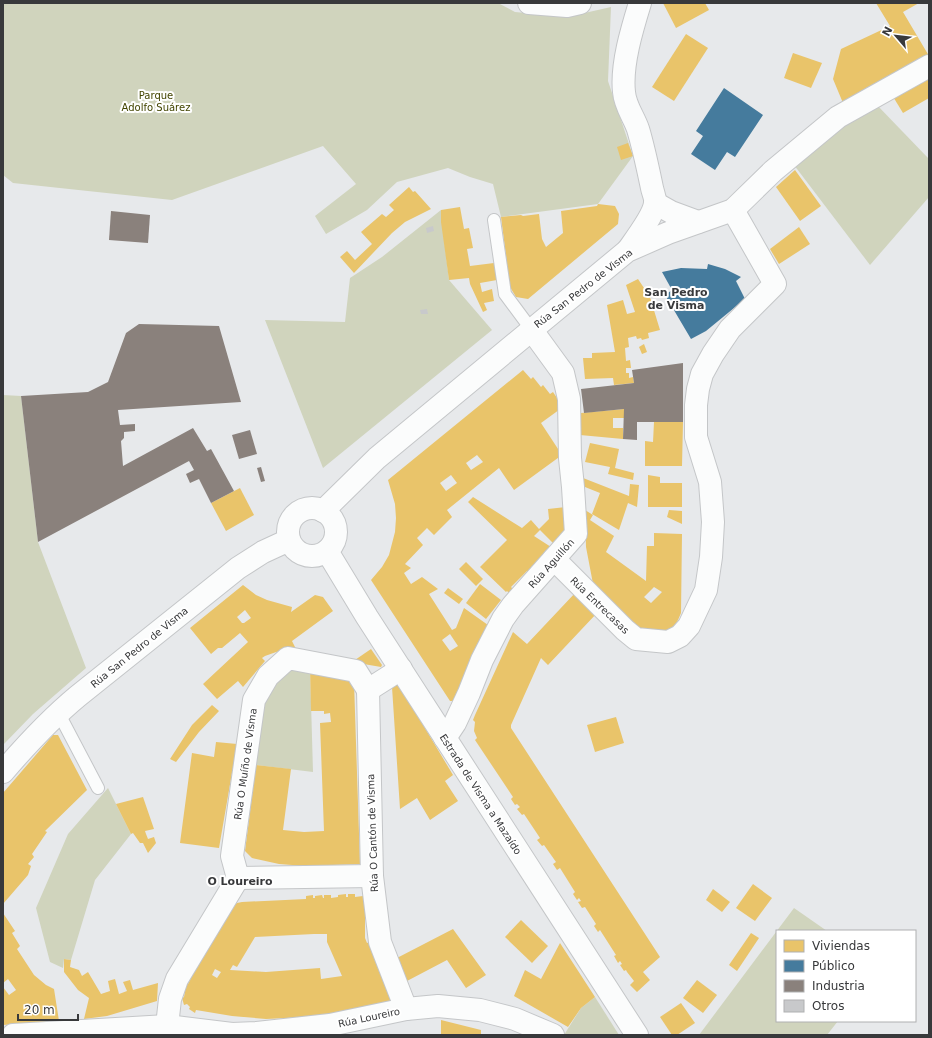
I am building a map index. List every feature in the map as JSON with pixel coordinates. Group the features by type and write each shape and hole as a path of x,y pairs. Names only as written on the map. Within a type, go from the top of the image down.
{"street":[{"path":"529,3 567,6 580,3"},
{"path":"627,251 645,226 656,203 640,135 624,93 624,76 627,52 632,26 640,3"},
{"name":"Rúa San Pedro de Visma","path":"323,511 377,458 627,251 668,233 733,210 773,171 838,117 929,66"},
{"path":"656,203 671,212 698,222"},
{"name":"Rúa Entrecasas","path":"554,559 625,630 636,639 668,642 680,636 689,626 698,609 706,590 711,557 713,522 710,482 696,437 696,405 698,389 702,374 712,354 730,329 775,284 733,210"},
{"name":"Rúa Aguillón","path":"445,738 469,693 482,660 502,619 576,534 570,458 569,399 563,373 531,329"},
{"path":"311,508 323,511 332,518 336,530 334,541 327,551 316,556 303,554 292,546 289,540 289,527 294,516 299,512 311,508"},
{"name":"Rúa San Pedro de Visma","path":"3,772 58,712 238,568 263,552 289,540"},
{"name":"Estrada de Visma a Mazaído","path":"327,551 367,617 637,1035"},
{"name":"Rúa O Muíño de Visma","path":"238,878 232,856 254,700 268,676 288,658 356,671 368,690"},
{"path":"368,690 401,669"},
{"name":"Rúa O Cantón de Visma","path":"368,690 372,876 380,942 406,1009"},
{"path":"167,1026 170,999 177,979 238,878 372,876"},
{"name":"Rúa Loureiro","path":"14,1035 167,1026 232,1034 257,1033 330,1025 406,1009 438,1006 480,1010 515,1019 553,1035"},
{"path":"3,1031 10,1035"}],"lane":[{"path":"494,220 505,294 531,329"},
{"path":"58,712 98,788"}],"green space":[{"name":"Parque Adolfo Suárez","path":"3,3 498,3 515,12 567,17 611,7 608,81 633,156 598,204 501,217 493,184 448,168 397,182 367,210 326,234 315,216 356,184 323,146 172,200 13,183 3,175"},
{"path":"875,103 929,159 929,197 870,265 794,165 835,129"},
{"path":"441,210 449,280 492,330 323,468 265,320 345,322 350,278 382,257"},
{"path":"3,395 21,396 38,542 86,668 33,714 3,745"},
{"path":"310,667 313,772 256,765 263,696 288,669"},
{"path":"108,788 131,834 95,880 71,960 64,959 63,968 50,962 36,908 68,834"},
{"path":"794,908 826,930 778,930"},
{"path":"776,932 776,1022 837,1022 827,1035 699,1035"},
{"path":"595,997 619,1035 564,1035 581,1008"}],"building: Viviendas":[{"path":"663,3 705,3 709,10 676,28"},
{"path":"876,3 919,3 903,12 929,56 874,84 843,103 833,79 841,49 890,26"},
{"path":"686,34 708,48 674,101 652,87"},
{"path":"793,53 822,63 811,88 784,78"},
{"path":"929,74 929,98 903,113 892,95"},
{"path":"628,143 633,156 621,160 617,147"},
{"path":"795,170 821,206 800,221 776,187"},
{"path":"409,187 413,192 415,191 431,209 405,222 392,233 354,273 340,257 347,251 355,260 372,244 361,232 382,214 386,217 394,210 389,205"},
{"path":"598,204 615,206 619,214 618,224 528,299 516,297 510,287 501,217 539,214 542,239 546,247 563,233 561,211 597,206"},
{"path":"460,207 464,229 469,228 473,248 467,249 470,266 494,263 497,280 480,283 482,292 492,289 494,301 484,303 487,310 483,312 470,284 469,278 449,280 441,222 441,210"},
{"path":"799,227 810,244 779,264 770,249"},
{"path":"638,279 649,294 660,330 648,333 649,338 642,340 641,338 637,339 636,336 628,338 629,347 625,348 626,361 630,360 631,368 626,368 626,373 629,373 629,378 633,377 634,383 614,385 613,378 585,379 583,358 592,358 592,353 615,352 607,305 623,300 627,314 635,312 626,285"},
{"path":"644,344 647,352 642,354 639,347"},
{"path":"523,370 531,379 533,377 541,387 543,385 550,394 553,392 563,407 541,423 562,455 514,490 499,468 447,510 452,517 434,535 427,528 417,538 423,545 405,564 411,568 404,573 411,584 422,577 438,589 429,594 452,630 456,628 464,608 488,625 459,701 450,701 371,580 382,567 389,555 395,532 395,504 388,480","holes":["477,455 483,462 471,470 466,463","451,475 457,483 446,491 440,483","450,634 458,646 450,651 442,640"]},
{"path":"624,409 624,418 613,418 613,428 623,428 623,439 580,435 581,413"},
{"path":"654,422 683,422 682,466 645,466 645,441 653,442"},
{"path":"590,443 619,449 615,468 634,473 633,480 608,474 610,467 585,462"},
{"path":"648,475 660,477 660,483 682,483 682,507 648,507"},
{"path":"578,476 629,496 630,484 639,485 637,507 628,503 619,530 592,514 600,493 580,485"},
{"path":"240,488 254,515 226,531 211,503"},
{"path":"473,497 522,528 531,520 539,529 549,519 548,509 566,507 569,529 554,544 540,530 534,536 551,547 531,567 533,569 529,574 527,571 511,587 513,589 509,593 507,591 506,592 480,567 507,540 468,502"},
{"path":"585,510 593,515 590,520 614,536 606,552 646,581 647,546 654,546 654,533 682,534 681,613 673,628 665,634 644,634 594,589 586,547","holes":["654,587 662,592 651,603 644,597"]},
{"path":"669,510 682,511 682,524 667,517"},
{"path":"466,562 483,579 476,586 459,569"},
{"path":"480,584 501,600 486,619 466,603"},
{"path":"243,585 256,595 267,600 292,607 291,612 315,595 323,597 333,611 292,641 298,653 279,651 265,656 262,658 265,661 243,687 238,681 217,699 203,684 248,642 240,633 222,648 218,648 211,654 190,628","holes":["245,610 251,618 242,623 237,617"]},
{"path":"448,588 463,599 459,604 444,593"},
{"path":"576,592 597,613 548,665 541,658 511,728 660,957 643,972 650,980 637,992 630,985 634,981 626,970 624,971 620,965 622,964 620,961 618,963 614,956 616,955 600,930 598,932 594,926 596,924 585,907 582,908 578,902 581,901 579,898 577,900 573,894 575,892 560,868 557,870 553,864 556,862 544,845 542,846 537,840 540,838 524,814 522,815 517,809 520,807 517,804 515,805 511,799 513,797 475,740 477,738 474,731 475,722 473,720 513,632 527,644"},
{"path":"371,649 382,665 381,667 352,662"},
{"path":"310,667 354,682 360,864 305,866 279,864 252,858 245,851 256,765 291,769 283,830 304,832 324,831 320,723 331,722 330,713 324,714 324,711 311,711"},
{"path":"398,683 453,775 445,781 458,801 430,820 417,798 400,809 392,687"},
{"path":"212,705 219,711 199,732 176,762 170,759 192,725"},
{"path":"616,717 624,743 595,752 587,725"},
{"path":"53,735 58,735 87,790 45,831 47,832 32,854 34,857 28,864 31,866 28,875 3,904 3,793"},
{"path":"216,742 237,744 219,848 180,843 192,753 214,757"},
{"path":"143,797 154,829 145,831 148,839 154,837 156,843 148,853 143,843 140,843 133,833 131,834 116,804"},
{"path":"753,884 772,898 755,921 736,908"},
{"path":"713,889 730,902 722,912 706,900"},
{"path":"346,894 346,897 348,897 348,894 355,894 355,897 363,896 363,898 365,898 365,938 367,943 370,942 373,949 371,950 375,959 377,959 394,1003 327,1014 327,1016 266,1019 232,1016 196,1010 195,1013 189,1009 190,1007 187,1004 184,1005 182,998 184,997 185,991 183,989 191,978 188,977 234,905 242,902 306,899 306,896 313,895 313,898 315,898 315,896 322,895 324,898 324,895 331,895 331,898 338,897 338,895","holes":["327,934 327,942 342,976 321,979 320,968 266,972 230,970 233,965 237,967 255,937","215,969 221,972 217,978 212,975"]},
{"path":"3,913 15,931 12,933 20,946 17,949 34,975 46,985 54,989 59,1021 3,1025 3,987 9,995 16,990 8,979 3,983"},
{"path":"521,920 548,946 532,963 505,937"},
{"path":"453,929 486,975 466,988 447,960 407,981 395,959"},
{"path":"751,933 759,938 737,971 729,965"},
{"path":"560,943 595,997 581,1008 568,1027 514,996 525,970 541,979"},
{"path":"64,959 71,960 70,967 79,970 82,976 88,972 101,994 110,991 108,981 115,979 119,994 127,991 123,982 130,980 133,990 158,983 157,1001 107,1016 84,1019 89,998 78,990 64,972"},
{"path":"697,980 717,995 703,1013 683,998"},
{"path":"681,1003 695,1023 677,1035 672,1035 660,1017"},
{"path":"441,1020 481,1030 481,1035 441,1035"}],"building: Público":[{"path":"724,88 763,115 735,157 727,152 715,170 691,154 703,136 696,131"},
{"path":"708,264 725,269 741,277 736,281 745,299 706,331 691,339 665,295 672,290 662,272 681,268 707,269"}],"building: Industria":[{"path":"111,211 150,215 148,243 109,240"},
{"path":"139,324 219,326 241,402 118,410 120,425 135,424 135,431 124,432 124,438 121,441 123,466 193,428 207,451 211,449 234,491 211,503 199,479 190,483 186,474 194,470 189,461 38,542 21,396 88,392 108,382 126,333"},
{"path":"683,363 683,422 637,422 637,440 623,439 624,409 584,413 581,389 634,383 632,370"},
{"path":"250,430 257,454 239,459 232,435"},
{"path":"261,467 265,481 261,482 257,468"}],"building: Otros":[{"path":"433,226 434,231 427,233 426,228"},
{"path":"427,309 428,314 421,314 420,310"}],"district":[{"name":"San Pedro de Visma","path":"676,298"},
{"name":"O Loureiro","path":"240,881"}]}
